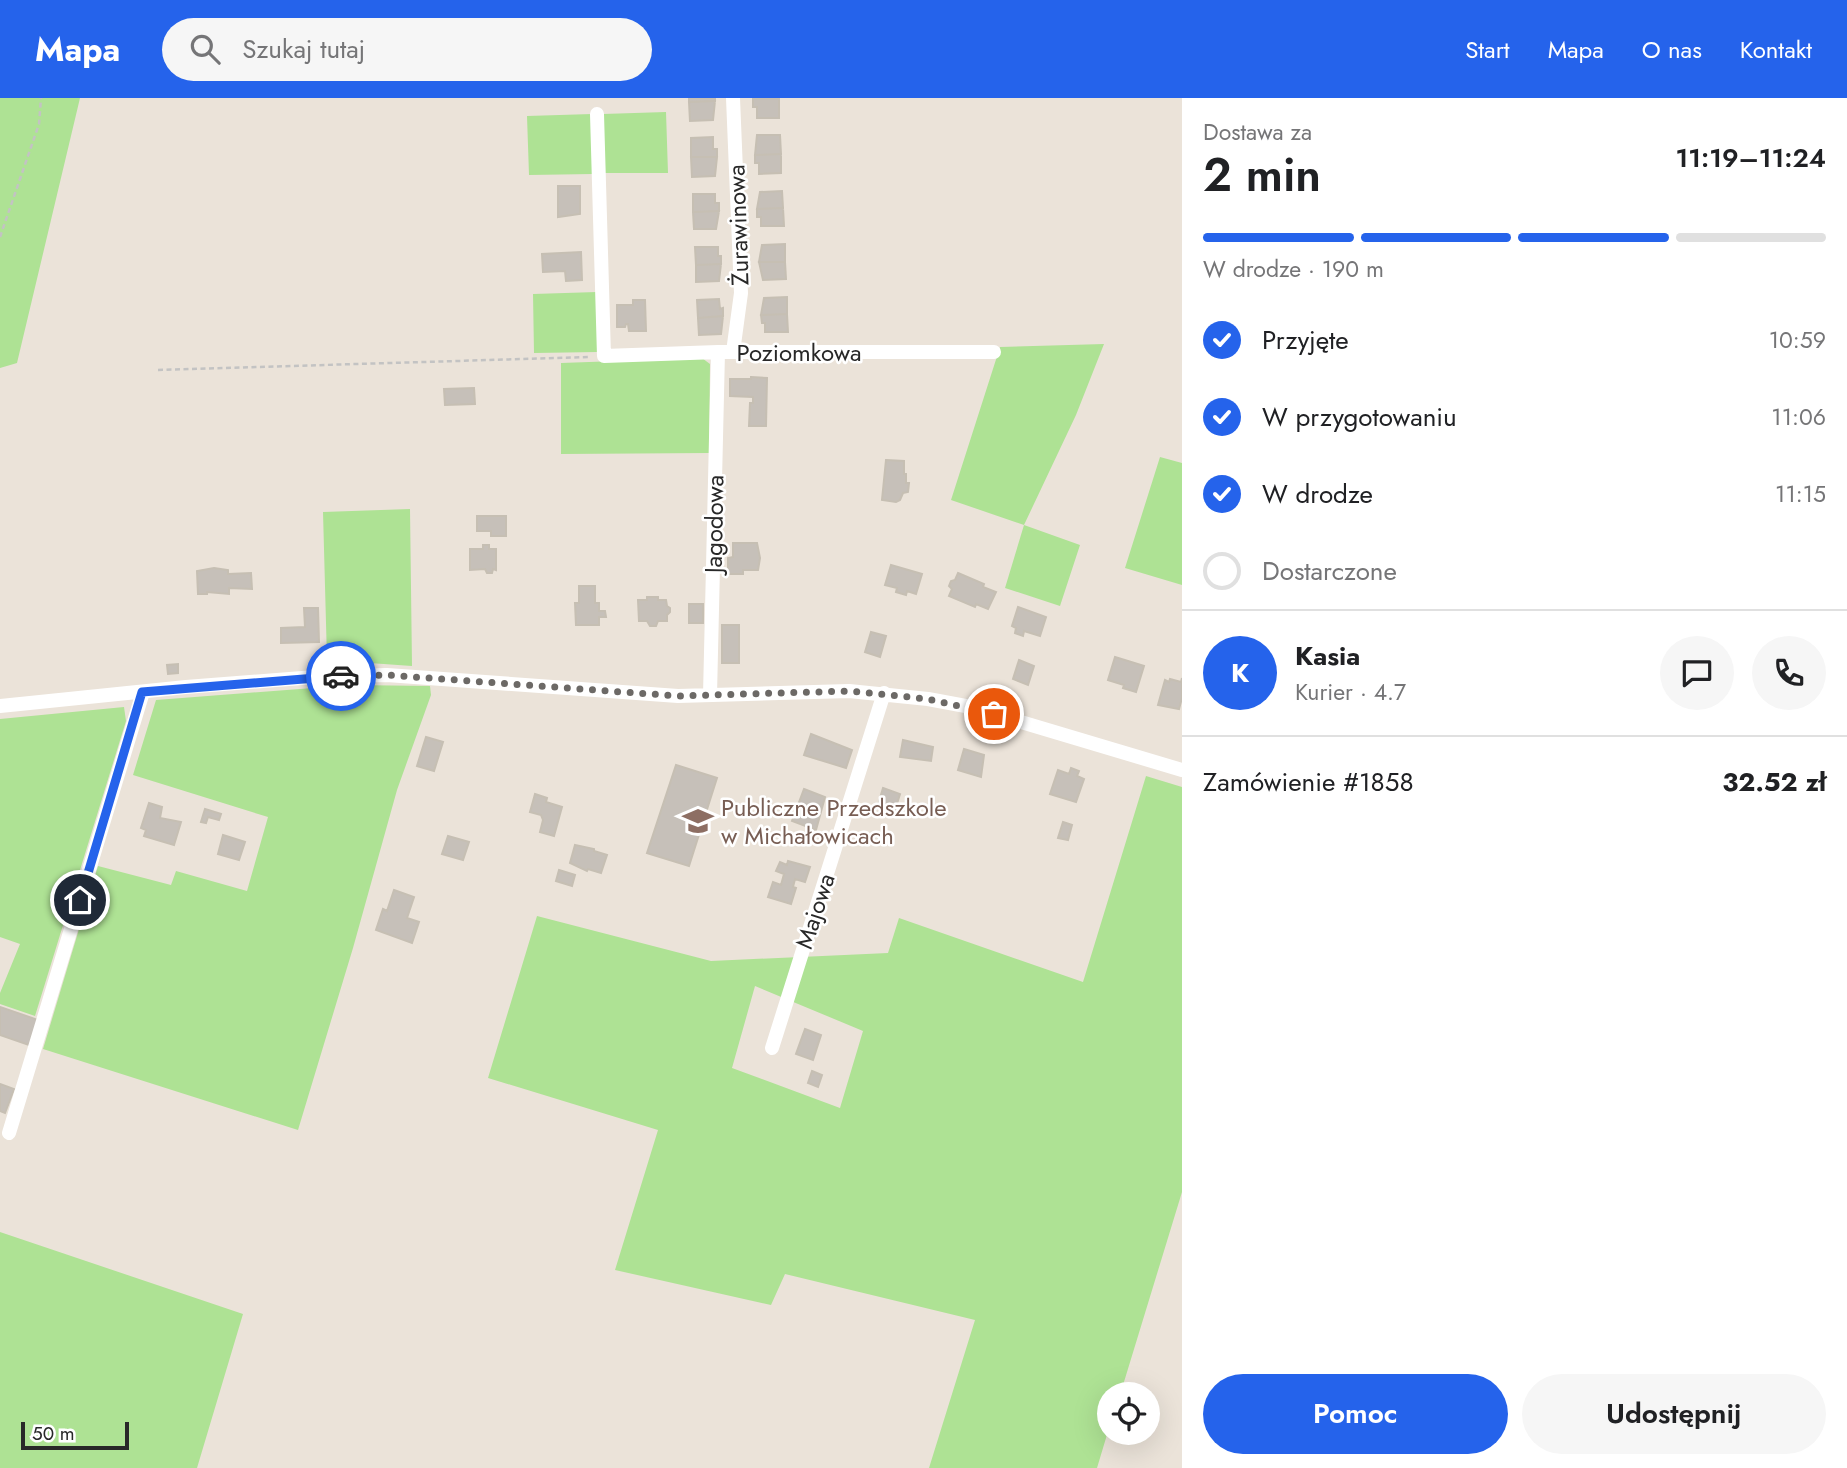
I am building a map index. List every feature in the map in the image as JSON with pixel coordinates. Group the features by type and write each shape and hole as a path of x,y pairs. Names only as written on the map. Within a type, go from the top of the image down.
{"street":[{"name":"Żurawinowa","path":"733,98 741,293 733,352"},
{"path":"597,114 604,356"},
{"name":"Poziomkowa","path":"604,356 718,352 994,352"},
{"name":"Jagodowa","path":"710,695 718,352"},
{"path":"0,706 315,677 387,675 604,692 710,695 849,691 884,693 971,707 1182,770"},
{"path":"9,1133 142,692"},
{"name":"Majowa","path":"772,1048 884,693"}],"path":[{"path":"0,237 39,124 41,98"},
{"path":"158,370 604,356"}],"green space":[{"path":"0,98 80,98 17,363 0,368"},
{"path":"666,112 668,173 604,173 603,114"},
{"path":"592,114 593,174 529,175 527,116"},
{"path":"597,292 598,352 534,353 533,294"},
{"path":"1104,344 1076,415 1024,525 951,500 1000,347"},
{"path":"702,358 710,364 709,453 561,454 561,363"},
{"path":"1160,457 1182,463 1182,585 1125,568"},
{"path":"410,509 412,666 327,660 323,512"},
{"path":"1024,525 1080,545 1060,606 1005,588"},
{"path":"352,685 430,686 431,695 397,790 298,1130 43,1049 98,866 171,885 176,871 247,891 268,817 133,775 156,700"},
{"path":"124,707 126,721 35,1016 0,1004 0,993 20,944 0,937 0,719"},
{"path":"1146,776 1182,787 1182,1192 1124,1382 1097,1382 1097,1445 1104,1445 1097,1468 929,1468 975,1320 785,1274 771,1305 615,1270 658,1130 488,1078 537,916 711,961 888,953 899,918 1083,982","holes":["755,986 863,1031 840,1108 732,1068"]},
{"path":"0,1232 243,1314 197,1468 0,1468"}],"building":[{"path":"689,98 715,98 715,101 689,102"},
{"path":"753,99 779,99 779,118 757,118 757,107 753,107"},
{"path":"715,101 713,120 690,121 689,102"},
{"path":"757,135 780,135 781,154 755,155"},
{"path":"713,137 713,149 717,149 717,157 691,157 691,138"},
{"path":"781,154 781,173 759,174 759,163 755,163 755,155"},
{"path":"691,157 717,157 715,176 692,177"},
{"path":"558,186 580,186 580,214 558,217"},
{"path":"782,191 783,208 757,209 760,192"},
{"path":"693,194 715,194 719,211 693,212"},
{"path":"783,208 784,226 761,226 757,209"},
{"path":"719,211 716,229 694,229 693,212"},
{"path":"785,244 785,262 759,262 762,245"},
{"path":"695,247 718,247 721,264 696,265"},
{"path":"581,252 582,280 566,281 565,271 543,272 542,254"},
{"path":"759,262 785,262 786,279 763,280"},
{"path":"721,264 719,281 696,282 696,265"},
{"path":"787,297 787,314 761,315 764,298"},
{"path":"719,299 723,316 698,318 697,300"},
{"path":"633,300 645,300 646,331 629,331 628,324 625,327 617,327 617,305 633,305"},
{"path":"787,314 788,332 765,332 761,315"},
{"path":"723,316 721,334 699,335 698,318"},
{"path":"767,378 766,426 749,426 750,403 753,403 753,397 730,396 730,379"},
{"path":"474,388 475,404 445,405 444,389"},
{"path":"886,460 904,461 906,483 909,483 908,492 903,493 896,502 882,500"},
{"path":"477,516 506,516 506,536 491,536 491,531 477,531"},
{"path":"733,543 757,543 760,558 758,570 728,574 728,558 733,557"},
{"path":"483,545 496,549 496,570 493,569 492,573 487,573 485,569 470,570 470,549 483,549"},
{"path":"891,565 922,574 916,594 907,591 906,595 896,592 897,588 885,585"},
{"path":"214,568 228,570 228,574 251,573 252,589 229,588 229,594 198,594 197,571"},
{"path":"958,573 996,592 988,609 976,604 975,607 949,596 952,589 949,586"},
{"path":"579,586 595,586 595,603 599,603 599,611 605,611 606,617 599,617 599,625 576,625 575,603 579,603"},
{"path":"647,597 666,600 670,608 667,621 658,621 656,626 650,626 647,621 639,621 638,600 647,600"},
{"path":"689,604 703,604 703,623 689,623"},
{"path":"1018,607 1046,617 1040,636 1024,631 1023,636 1015,633 1016,628 1012,626"},
{"path":"304,608 318,608 319,642 281,643 281,628 305,627"},
{"path":"722,625 739,625 739,663 722,663"},
{"path":"871,632 886,636 880,657 865,652"},
{"path":"1115,657 1144,666 1136,692 1108,680"},
{"path":"1019,660 1034,666 1028,685 1013,679"},
{"path":"178,664 178,673 168,674 167,665"},
{"path":"1182,678 1179,709 1158,705 1165,680 1181,682"},
{"path":"811,734 852,750 846,768 804,755"},
{"path":"426,737 443,742 434,771 417,766"},
{"path":"903,740 933,747 931,761 900,757"},
{"path":"964,749 984,755 981,777 958,770"},
{"path":"676,765 717,778 689,866 647,853"},
{"path":"1071,768 1079,771 1077,776 1084,779 1076,802 1050,794 1058,770 1069,774"},
{"path":"883,788 900,794 895,810 878,805"},
{"path":"804,789 825,797 816,830 792,821"},
{"path":"535,794 547,798 546,802 562,807 554,836 540,832 543,820 541,815 530,812"},
{"path":"149,803 162,807 160,818 181,822 174,845 144,836 146,830 141,828"},
{"path":"205,809 221,814 219,820 208,817 206,823 201,822"},
{"path":"1063,822 1072,825 1068,840 1058,838"},
{"path":"223,835 245,842 239,860 218,854"},
{"path":"448,836 469,842 463,860 442,854"},
{"path":"575,845 607,855 601,873 588,869 587,871 570,863"},
{"path":"788,861 810,867 805,882 795,879 793,887 796,888 791,904 768,897 773,882 781,885 784,874 776,871 780,862 787,865"},
{"path":"559,870 575,875 572,886 556,881"},
{"path":"394,890 414,897 407,918 419,922 412,943 376,930 383,909 387,911"},
{"path":"0,1007 38,1020 29,1045 0,1035"},
{"path":"805,1029 821,1035 813,1060 796,1054"},
{"path":"812,1071 822,1075 818,1087 808,1083"},
{"path":"0,1084 14,1089 5,1113 0,1111"}],"way so far":[{"path":"341,676 387,675 678,696 849,691 884,693 971,707 994,714"}],"place":[{"name":"Publiczne Przedszkole w Michałowicach","path":"698,821"}],"route":[{"path":"80,900 142,692 341,676"}]}
